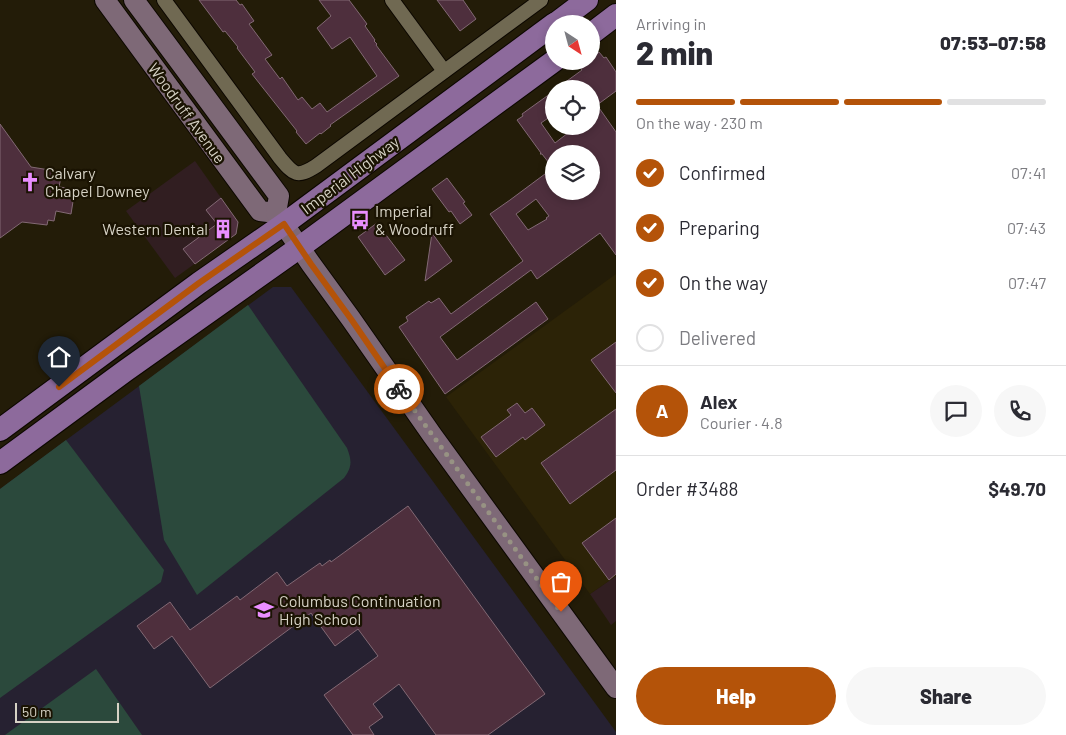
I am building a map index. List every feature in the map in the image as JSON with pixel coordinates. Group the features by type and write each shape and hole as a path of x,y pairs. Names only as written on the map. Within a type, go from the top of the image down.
{"main road":[{"name":"Woodruff Avenue","path":"105,0 260,212 280,218 279,196 134,0"},
{"name":"Imperial Highway","path":"566,15 587,0"},
{"path":"600,27 616,15"},
{"name":"Imperial Highway","path":"0,430 199,283 280,218 545,30"},
{"name":"Imperial Highway","path":"0,463 545,68"},
{"path":"280,218 421,420 616,688"}],"street":[{"name":"Imperial Highway","path":"164,0 280,158 288,168 297,174 306,172 316,166 541,0"},
{"path":"392,0 444,71"}],"shaded area":[{"path":"195,161 238,222 236,234 175,278 126,211"},
{"path":"616,274 616,576 590,594 446,397"},
{"name":"Columbus Continuation High School","path":"273,287 291,287 616,732 616,735 0,735 0,489"},
{"path":"616,576 616,621 611,625 590,594"}],"green space":[{"path":"248,305 347,448 350,457 349,470 344,478 197,595 164,540 139,386"},
{"path":"66,440 164,570 161,582 0,698 0,489"},
{"path":"96,669 142,735 5,735"}],"building":[{"path":"199,0 236,0 240,5 242,4 254,21 249,24 272,55 265,59 280,79 282,77 298,100 302,97 312,109 320,103 327,112 377,76 350,37 332,49 317,28 331,16 319,0 349,0 367,24 365,26 375,40 376,45 399,76 306,144 252,74 255,72 238,47 225,31 223,32"},
{"path":"437,0 463,0 476,19 460,31"},
{"path":"600,53 604,58 606,57 616,72 616,91 600,103 600,80 568,80 582,70 600,70"},
{"path":"545,97 545,120 541,123 545,129 545,135 549,135 555,143 565,135 600,135 600,109 616,132 616,255 600,233 537,279 531,270 440,337 457,360 536,302 548,319 445,394 399,327 408,321 406,317 429,301 431,303 439,298 451,314 523,261 490,214 545,174 545,200 600,200 600,145 545,145 545,158 540,154 517,120 523,116 522,114","holes":["536,199 549,216 528,230 516,214"]},
{"name":"Calvary Chapel Downey","path":"0,124 31,167 56,171 55,176 61,177 59,187 75,189 71,214 56,211 54,221 48,220 47,225 22,222 0,238"},
{"path":"447,178 472,215 460,224 432,189"},
{"name":"Western Dental","path":"221,198 238,222 236,234 195,264 183,249 217,224 206,210"},
{"path":"377,223 405,260 385,275 358,237"},
{"path":"432,233 452,261 425,281"},
{"path":"616,342 616,393 591,360"},
{"path":"517,403 525,413 532,408 545,425 525,440 523,437 496,457 481,437 511,415 507,410"},
{"path":"616,409 616,470 570,504 541,463"},
{"path":"408,506 545,694 488,735 436,735 399,684 373,704 383,717 369,727 374,735 353,735 324,695 378,656 358,629 335,646 311,613 210,688 172,636 154,649 137,626 170,602 190,630 237,596 240,600 277,572 287,586 320,563 322,566 330,560 331,562"},
{"path":"616,518 616,574 609,580 582,543"}],"way so far":[{"path":"399,389 561,612"}],"place":[{"name":"Calvary Chapel Downey","path":"30,182"},
{"name":"Imperial & Woodruff","path":"360,220"},
{"name":"Western Dental","path":"223,229"},
{"name":"Columbus Continuation High School","path":"264,610"}],"route":[{"path":"59,387 199,283 284,224 399,389"}]}
